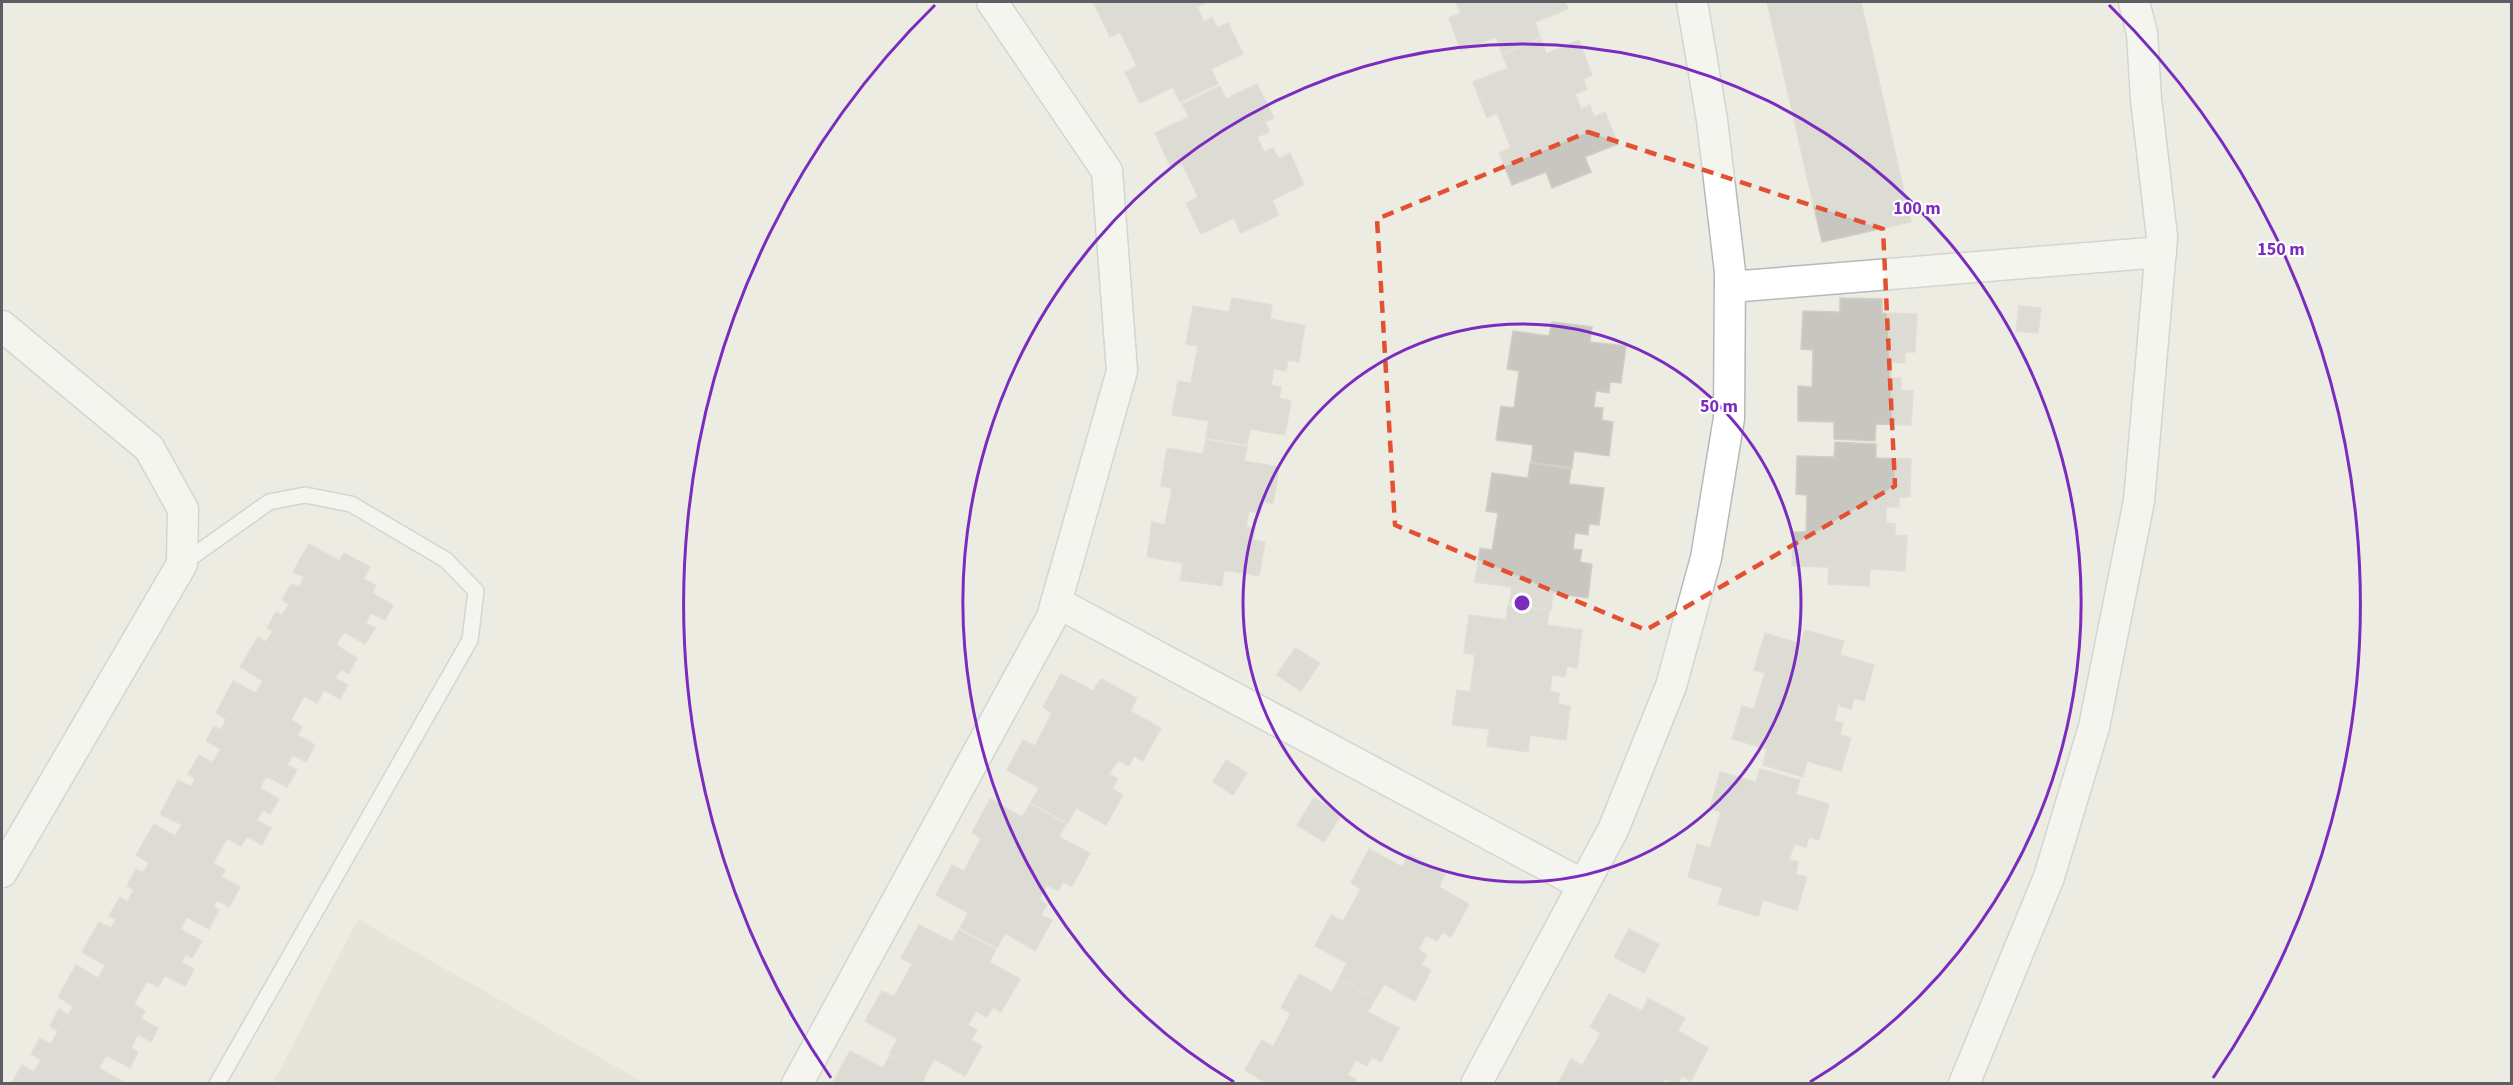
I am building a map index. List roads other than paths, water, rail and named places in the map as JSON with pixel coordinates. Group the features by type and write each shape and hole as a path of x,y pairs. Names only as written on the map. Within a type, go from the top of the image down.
{"street":[{"path":"797,1083 1052,617 1122,371 1107,171 992,2"},
{"path":"1476,1083 1613,830 1671,686 1706,558 1729,418 1730,272 1712,120 1692,2"},
{"path":"1964,1083 2049,877 2094,727 2139,501 2162,237 2146,99 2142,33 2134,2"},
{"path":"1730,287 2161,252"},
{"path":"2,326 149,448 183,508 182,564 2,872"},
{"path":"1056,603 1583,885"}],"lane":[{"path":"182,564 269,502 305,495 351,504 446,560 476,591 470,640 217,1083"}]}
